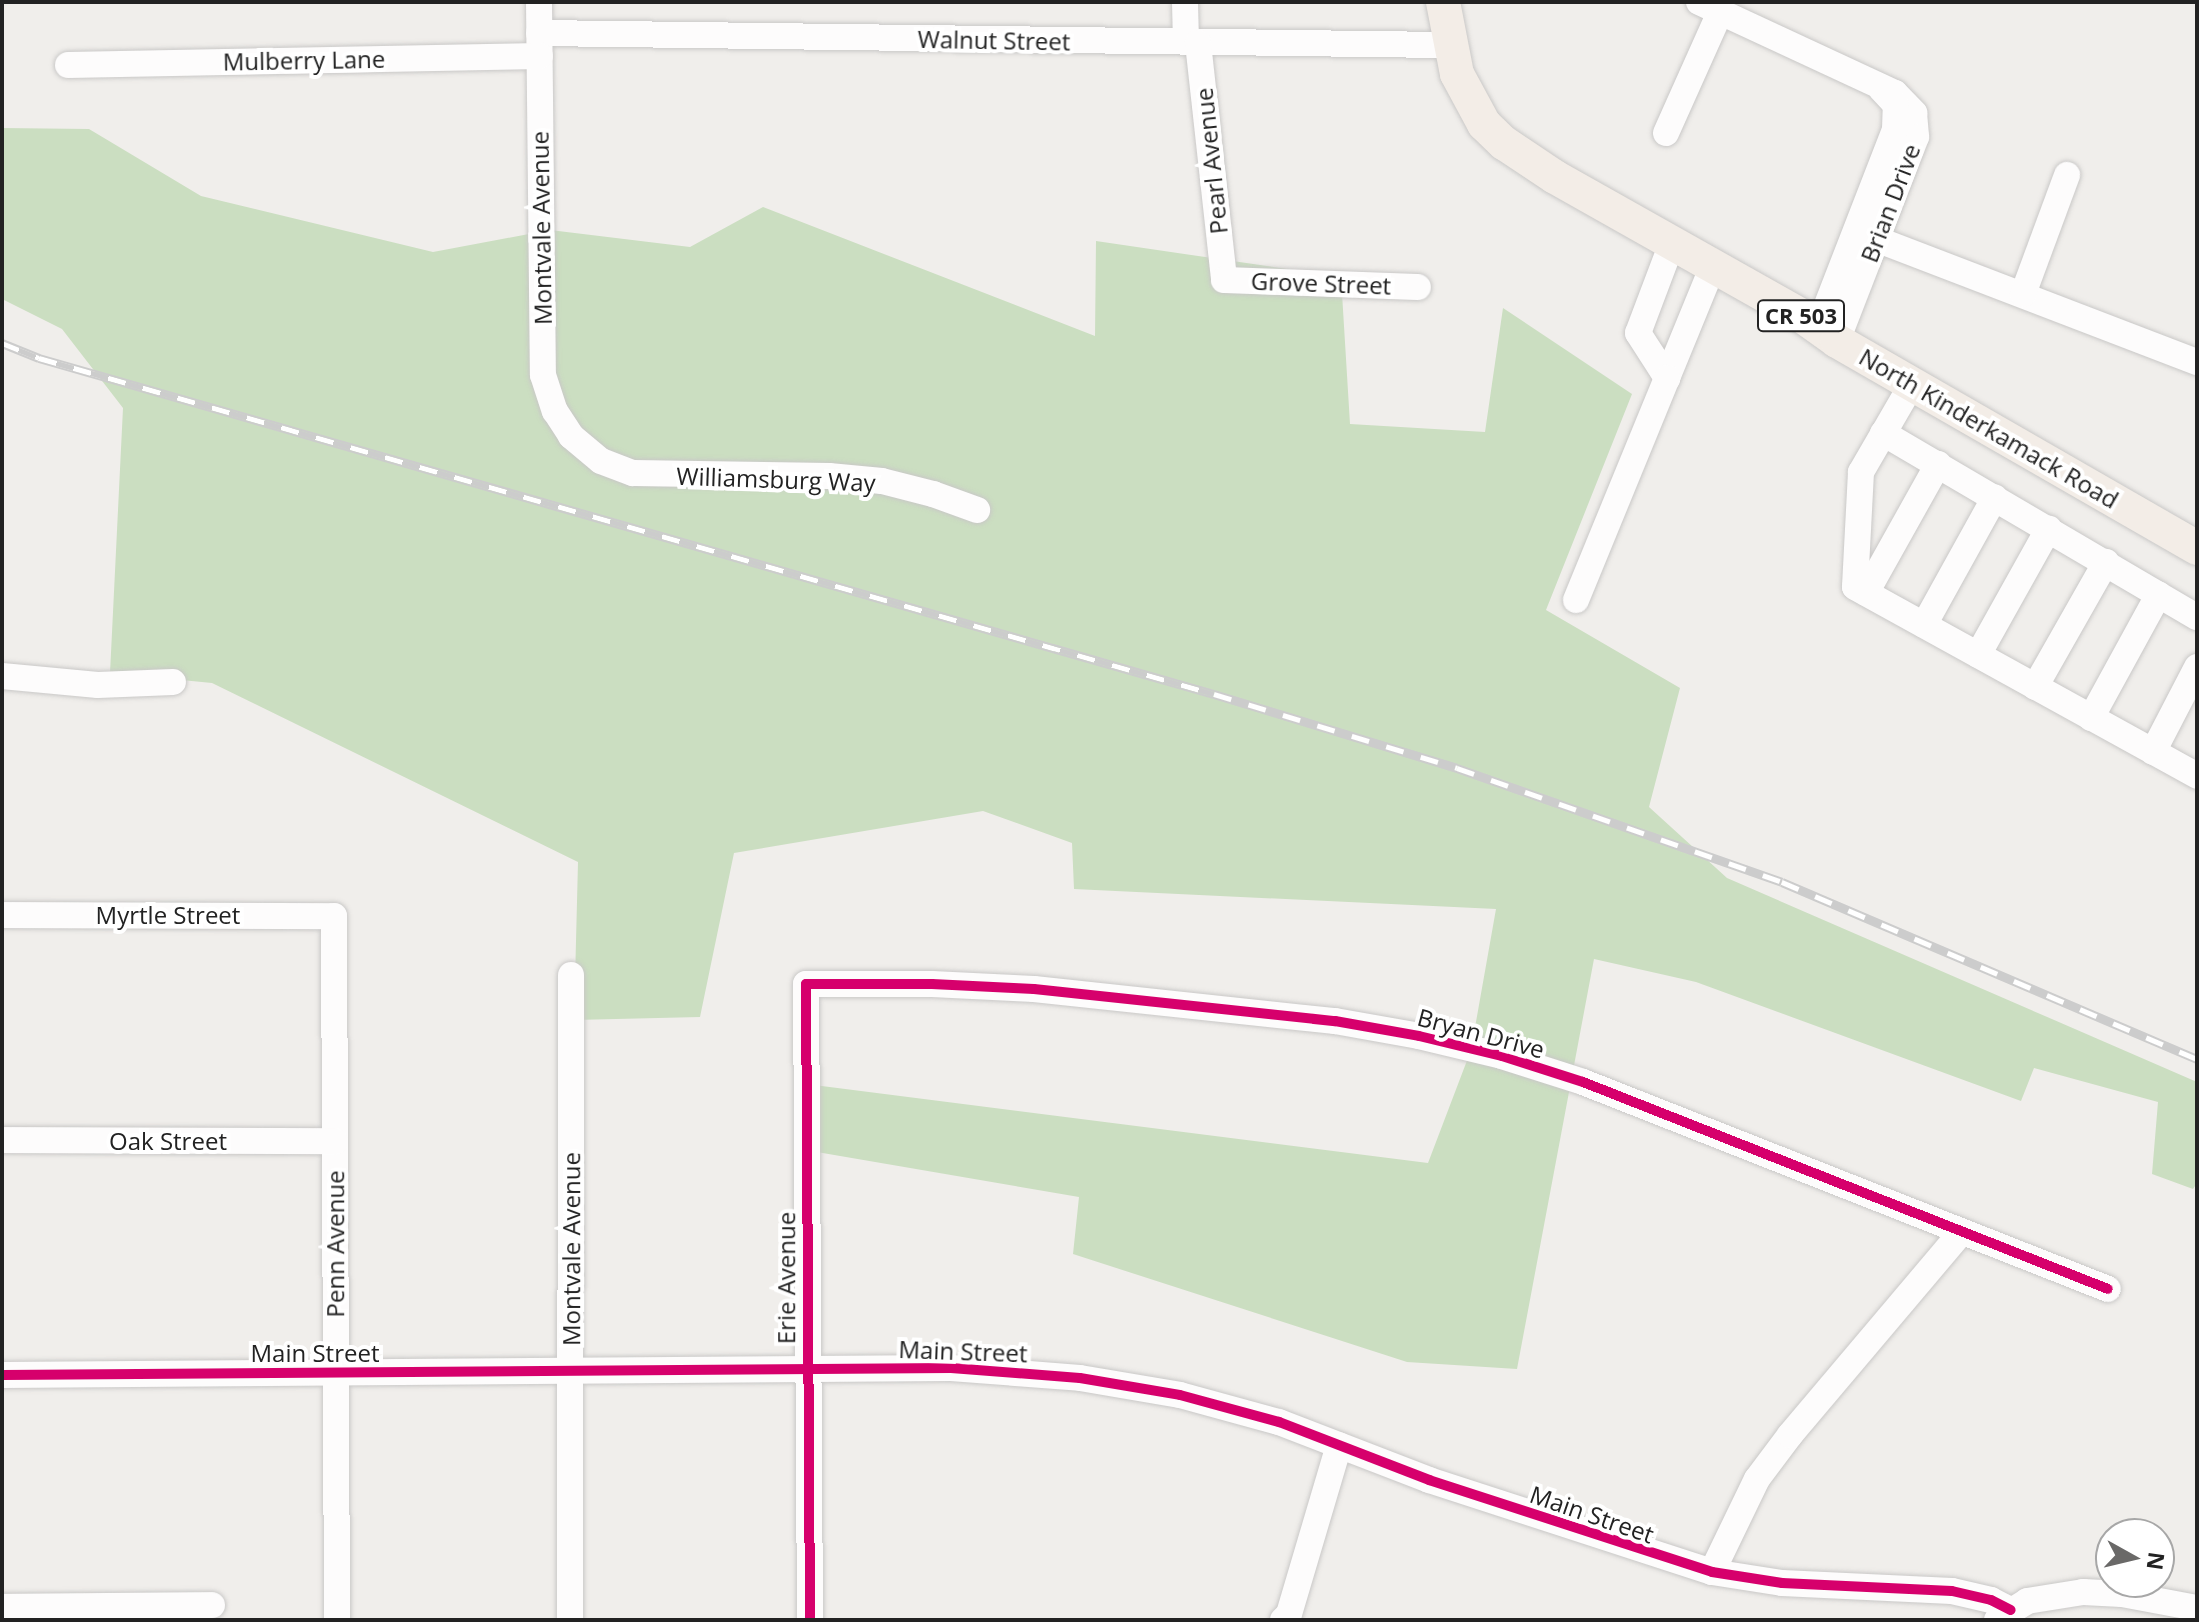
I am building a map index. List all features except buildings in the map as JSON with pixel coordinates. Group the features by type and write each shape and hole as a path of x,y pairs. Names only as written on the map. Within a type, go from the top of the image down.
{"main road":[{"name":"North Kinderkamack Road","path":"1443,2 1449,45 1470,103 1484,124 1504,143 1555,177 2197,548"}],"street":[{"name":"Montvale Avenue","path":"539,2 543,375 555,411 579,444"},
{"name":"Pearl Avenue","path":"1185,2 1224,280"},
{"name":"Brian Drive","path":"1710,7 1873,83 1907,103 1917,125 1916,137 1876,239 1828,334"},
{"path":"1666,133 1710,7"},
{"name":"Walnut Street","path":"539,45 1192,42 1449,45"},
{"name":"Mulberry Lane","path":"68,65 539,45"},
{"name":"Brian Drive","path":"1828,334 1895,129 1896,105 1873,83"},
{"path":"2023,294 2067,175"},
{"path":"1876,239 2197,362"},
{"path":"1667,378 1638,333 1672,243"},
{"path":"1576,600 1713,266"},
{"name":"Grove Street","path":"1224,280 1418,287"},
{"path":"1912,384 1861,472 1855,587 2197,776"},
{"path":"1883,433 2197,617"},
{"name":"Williamsburg Way","path":"579,444 601,461 633,473 843,477 882,481 933,494 977,510"},
{"path":"1866,593 1938,464"},
{"path":"1924,625 1995,497"},
{"path":"1978,655 2049,528"},
{"path":"2035,687 2106,562"},
{"path":"2091,718 2159,594"},
{"path":"2153,752 2197,667"},
{"path":"2,676 98,685 173,682"},
{"name":"Myrtle Street","path":"2,915 334,916"},
{"name":"Penn Avenue","path":"334,916 337,1620"},
{"name":"Montvale Avenue","path":"570,1620 571,975"},
{"name":"Bryan Drive","path":"806,984 932,984 1047,990 1335,1021 1419,1036 1502,1056 1583,1082 2108,1289"},
{"name":"Erie Avenue","path":"806,984 806,1370 810,1620"},
{"name":"Oak Street","path":"2,1140 335,1141"},
{"path":"1712,1572 1757,1479 1961,1233"},
{"name":"Main Street","path":"2,1375 951,1368 1080,1378 1180,1395 1279,1422 1459,1490 1712,1572 1782,1583 1962,1593 2004,1615"},
{"path":"1283,1620 1289,1614 1339,1445"},
{"path":"2004,1615 2044,1596 2083,1592 2135,1596 2197,1608"},
{"path":"2,1607 212,1605"}],"green space":[{"path":"2,128 89,129 201,196 433,252 550,230 690,247 763,207 1095,336 1096,241 1341,277 1350,424 1485,432 1503,308 1632,394 1546,610 1680,688 1649,807 1727,878 2197,1082 2197,1183 2193,1189 2152,1174 2158,1102 2034,1068 2021,1101 1696,982 1594,959 1517,1369 1407,1362 1073,1254 1079,1197 811,1151 806,1084 1428,1163 1471,1050 1496,909 1074,889 1072,843 983,811 734,853 700,1017 574,1020 578,862 212,683 110,673 123,408 62,329 2,299"}],"railway":[{"path":"2,343 39,358 1214,694 1457,768 1782,882 2197,1059"}],"cycle path":[{"path":"810,1620 806,984 932,984 1034,989 1335,1021 1419,1036 1502,1056 1583,1082 2108,1289"},
{"path":"2,1375 951,1368 1080,1378 1180,1395 1279,1422 1429,1480 1712,1572 1782,1583 1952,1591 1991,1600 2011,1610"}]}
